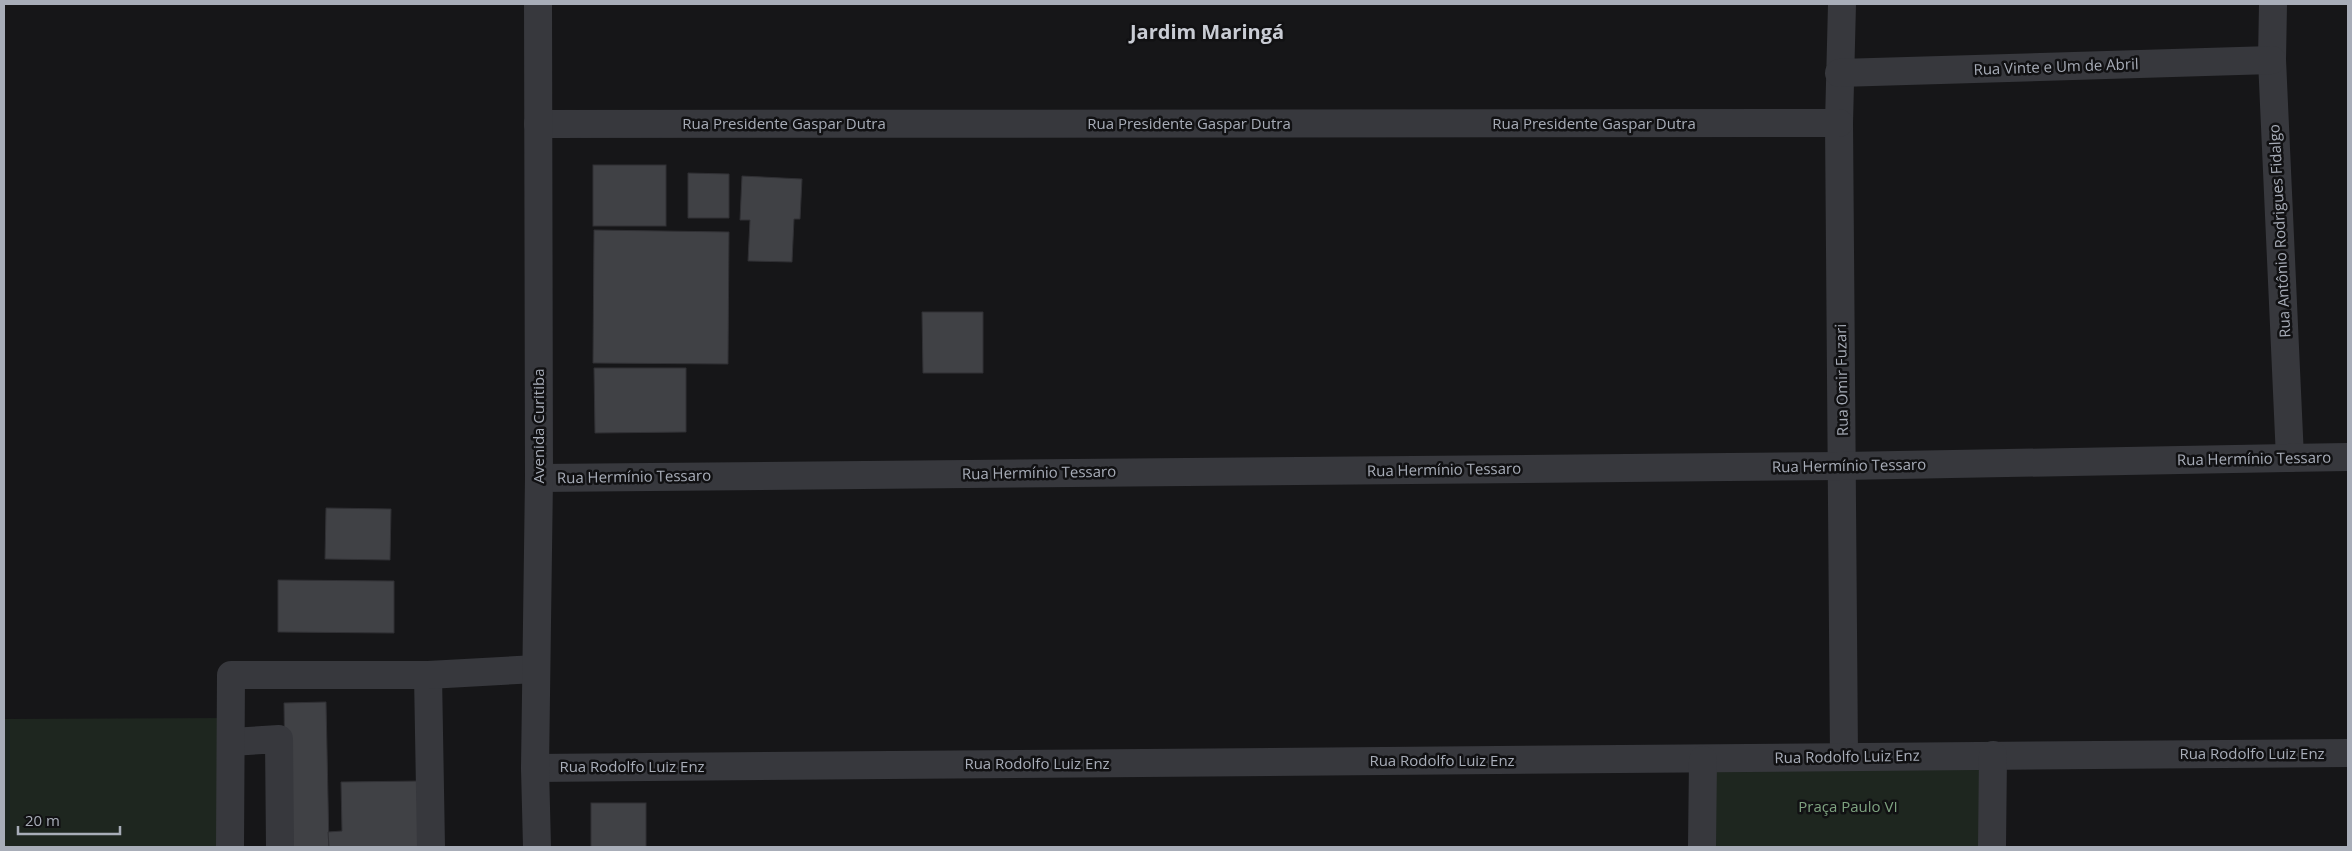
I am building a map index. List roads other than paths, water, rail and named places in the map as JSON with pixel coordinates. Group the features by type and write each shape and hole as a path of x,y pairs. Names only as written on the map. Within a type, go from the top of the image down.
{"street":[{"name":"Avenida Curitiba","path":"537,847 535,768 539,478 538,4"},
{"name":"Rua Omir Fuzari","path":"1842,4 1839,123 1844,757"},
{"name":"Rua Antônio Rodrigues Fidalgo","path":"2273,4 2272,60 2290,458"},
{"name":"Rua Vinte e Um de Abril","path":"1840,73 2272,60"},
{"name":"Rua Presidente Gaspar Dutra","path":"538,124 1839,123"},
{"name":"Rua Hermínio Tessaro","path":"539,478 1843,466 2348,457"},
{"path":"230,847 232,675 428,675 536,669"},
{"path":"428,675 430,847"},
{"path":"231,742 279,739 280,847"},
{"name":"Rua Rodolfo Luiz Enz","path":"535,768 1703,760 1993,755 2348,753"},
{"path":"1992,847 1993,755"},
{"path":"1702,847 1703,760"}],"district":[{"name":"Jardim Maringá","path":"1207,32"}],"park label":[{"name":"Praça Paulo VI","path":"1848,807"}]}
